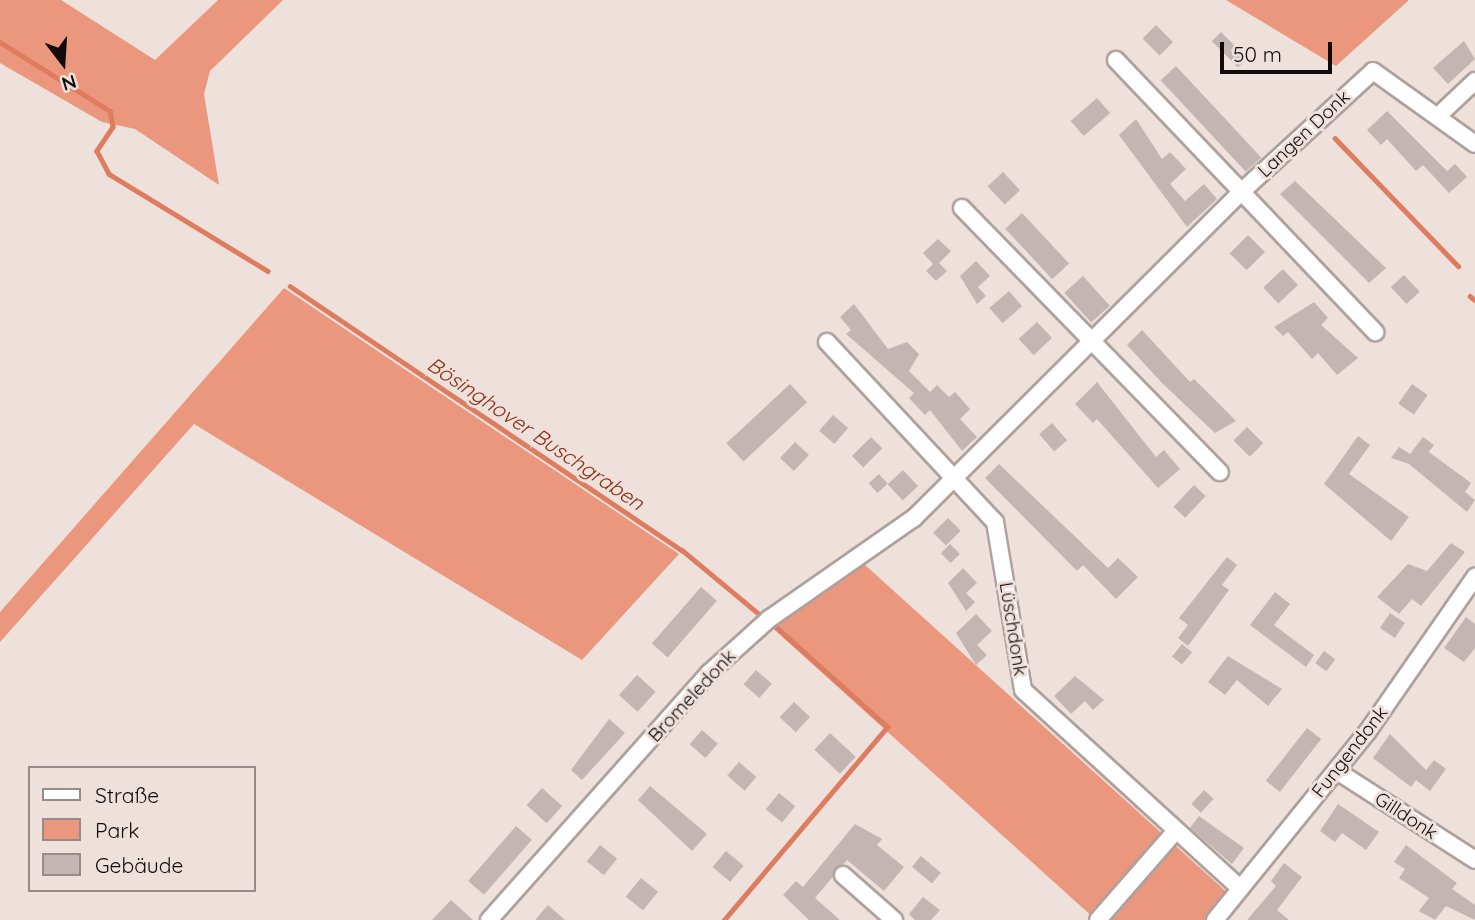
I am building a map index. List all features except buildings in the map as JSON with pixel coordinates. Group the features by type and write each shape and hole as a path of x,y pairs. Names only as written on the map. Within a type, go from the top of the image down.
{"street":[{"name":"Langen Donk","path":"1116,60 1375,332"},
{"name":"Langen Donk","path":"955,477 1240,193 1373,71 1475,144"},
{"path":"1438,116 1475,81"},
{"path":"962,208 1089,344 1220,472"},
{"name":"Lüschdonk","path":"827,342 995,522 1023,690 1174,833 1240,887"},
{"name":"Bromeledonk","path":"489,920 709,673 769,618 914,518 955,477"},
{"name":"Fungendonk","path":"1215,920 1337,771 1475,577"},
{"name":"Gilldonk","path":"1337,771 1475,860"},
{"path":"1098,920 1174,833"},
{"path":"843,875 894,920"}],"green space":[{"path":"0,0 61,0 155,60 218,0 283,0 210,71 204,94 219,185 135,129 102,122 0,63"},
{"path":"1226,0 1409,0 1336,66"},
{"path":"284,288 679,554 582,660 194,424 0,642 0,612"},
{"path":"864,564 1230,895 1209,920 1096,920 768,624"}],"waterway":[{"name":"Bösinghover Buschgraben","path":"0,42 110,111 113,127 97,151 109,174 268,271"},
{"path":"1335,138 1458,266"},
{"name":"Bösinghover Buschgraben","path":"290,286 682,550 759,614"},
{"path":"1470,296 1475,300"},
{"name":"Bösinghover Buschgraben","path":"724,920 887,727 770,622"}]}
